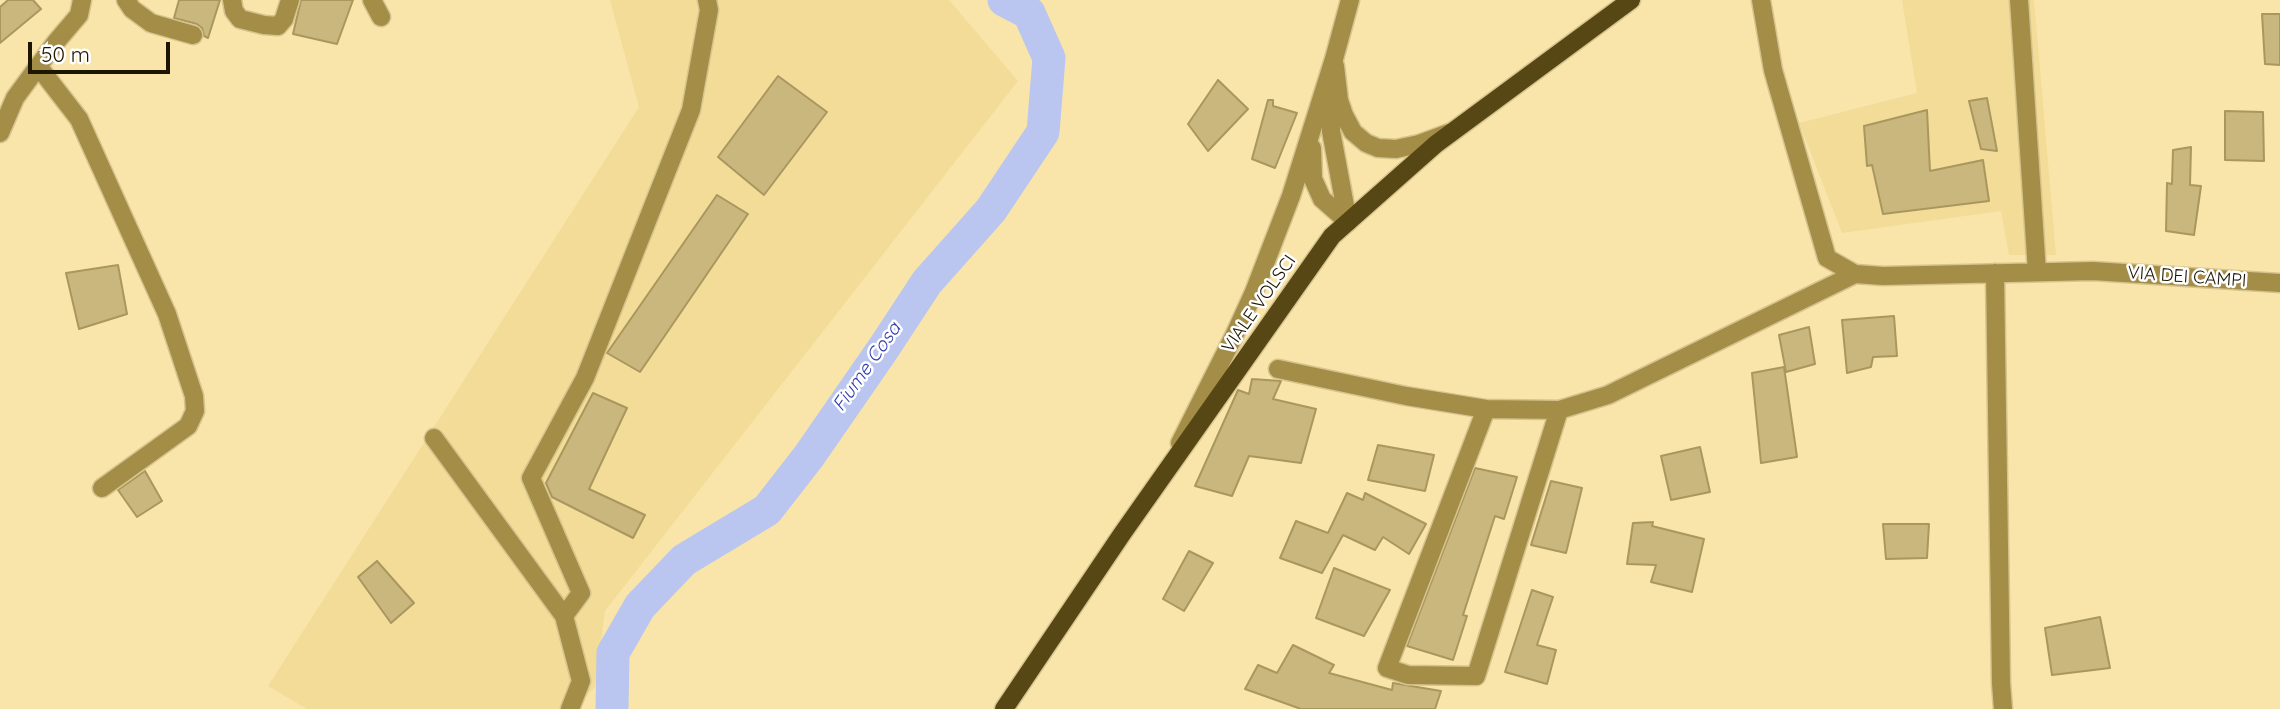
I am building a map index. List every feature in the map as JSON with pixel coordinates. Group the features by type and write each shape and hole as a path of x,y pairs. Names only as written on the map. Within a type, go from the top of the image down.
{"main road":[{"name":"VIALE VOLSCI","path":"1004,709 1332,236 1436,144 1631,0"}],"street":[{"path":"0,133 15,98 55,42 79,15 82,0"},
{"path":"126,0 132,9 151,23 193,35"},
{"path":"232,0 234,11 240,19 278,26 284,19 290,0"},
{"path":"372,0 381,17"},
{"path":"564,615 581,593 531,478 585,378 691,110 709,10 706,0"},
{"path":"1171,465 1254,292 1291,196 1350,0"},
{"path":"1761,0 1773,70 1827,258 1855,274"},
{"path":"2019,0 2037,272"},
{"path":"1334,60 1339,100 1344,115 1353,132 1366,143 1378,148 1396,149 1452,132"},
{"path":"1334,60 1331,131 1348,222"},
{"path":"38,66 79,118 167,314 194,396 195,411 188,426 102,488"},
{"path":"1315,120 1311,159 1313,179 1322,199 1348,222"},
{"name":"VIA DEI CAMPI","path":"1855,274 1883,276 2093,271 2280,283"},
{"path":"1995,273 2003,709"},
{"path":"1278,369 1406,396 1486,409 1559,410 1608,395 1855,274"},
{"path":"1486,409 1387,668 1408,675 1476,676 1559,410"},
{"path":"434,438 564,615 581,681 570,709"}],"shaded area":[{"path":"610,0 949,0 1018,81 605,611 595,687 573,709 307,709 268,686 639,107"},
{"path":"1902,0 2034,0 2056,255 2009,255 2001,211 1842,233 1799,123 1917,93"}],"building":[{"path":"8,0 33,0 41,9 0,43 0,7"},
{"path":"179,0 220,0 208,38 197,24 174,18"},
{"path":"301,0 353,0 337,44 293,34"},
{"path":"2262,14 2280,14 2280,65 2265,64"},
{"path":"778,76 827,112 764,195 718,157"},
{"path":"1218,80 1248,109 1208,151 1188,124"},
{"path":"1987,98 1997,151 1981,149 1969,101"},
{"path":"1268,100 1273,100 1273,106 1297,113 1275,168 1252,159"},
{"path":"1927,110 1930,171 1983,160 1989,201 1883,214 1872,165 1867,166 1864,126"},
{"path":"2225,111 2263,112 2264,161 2225,160"},
{"path":"2191,147 2190,185 2201,186 2194,235 2166,231 2167,183 2172,184 2173,150"},
{"path":"717,195 748,214 640,372 607,353"},
{"path":"118,265 127,314 79,329 66,273"},
{"path":"1894,316 1897,356 1873,357 1871,367 1847,373 1842,320"},
{"path":"1809,327 1815,364 1786,372 1779,335"},
{"path":"1784,367 1797,457 1761,463 1752,373"},
{"path":"1252,379 1281,381 1273,399 1316,409 1301,463 1249,456 1232,496 1195,486 1238,390 1249,394"},
{"path":"593,393 627,408 589,489 645,515 633,538 552,497 546,483"},
{"path":"1378,445 1434,455 1425,491 1368,480"},
{"path":"1700,447 1710,492 1671,500 1661,456"},
{"path":"1475,468 1517,477 1504,519 1495,516 1463,615 1467,616 1453,660 1407,646"},
{"path":"145,471 162,501 137,517 118,490"},
{"path":"1551,481 1582,488 1566,553 1531,545"},
{"path":"1347,493 1363,500 1365,493 1426,524 1409,554 1383,537 1375,550 1343,535 1322,573 1280,558 1296,521 1328,533"},
{"path":"1653,522 1652,526 1704,539 1692,592 1651,582 1656,565 1627,564 1633,523"},
{"path":"1883,524 1929,524 1927,558 1886,559"},
{"path":"1189,551 1213,563 1184,611 1163,599"},
{"path":"377,561 414,603 391,623 358,577"},
{"path":"1334,568 1390,590 1364,636 1316,618"},
{"path":"1532,590 1553,597 1537,645 1556,650 1547,684 1505,672"},
{"path":"2100,617 2110,668 2052,675 2045,628"},
{"path":"1293,645 1334,665 1329,673 1392,690 1393,683 1441,691 1435,709 1301,709 1245,689 1258,665 1277,673"}],"waterway":[{"name":"Fiume Cosa","path":"612,709 613,653 640,606 684,560 767,510 809,456 927,282 991,210 1043,132 1049,58 1029,13 1004,0"}]}
